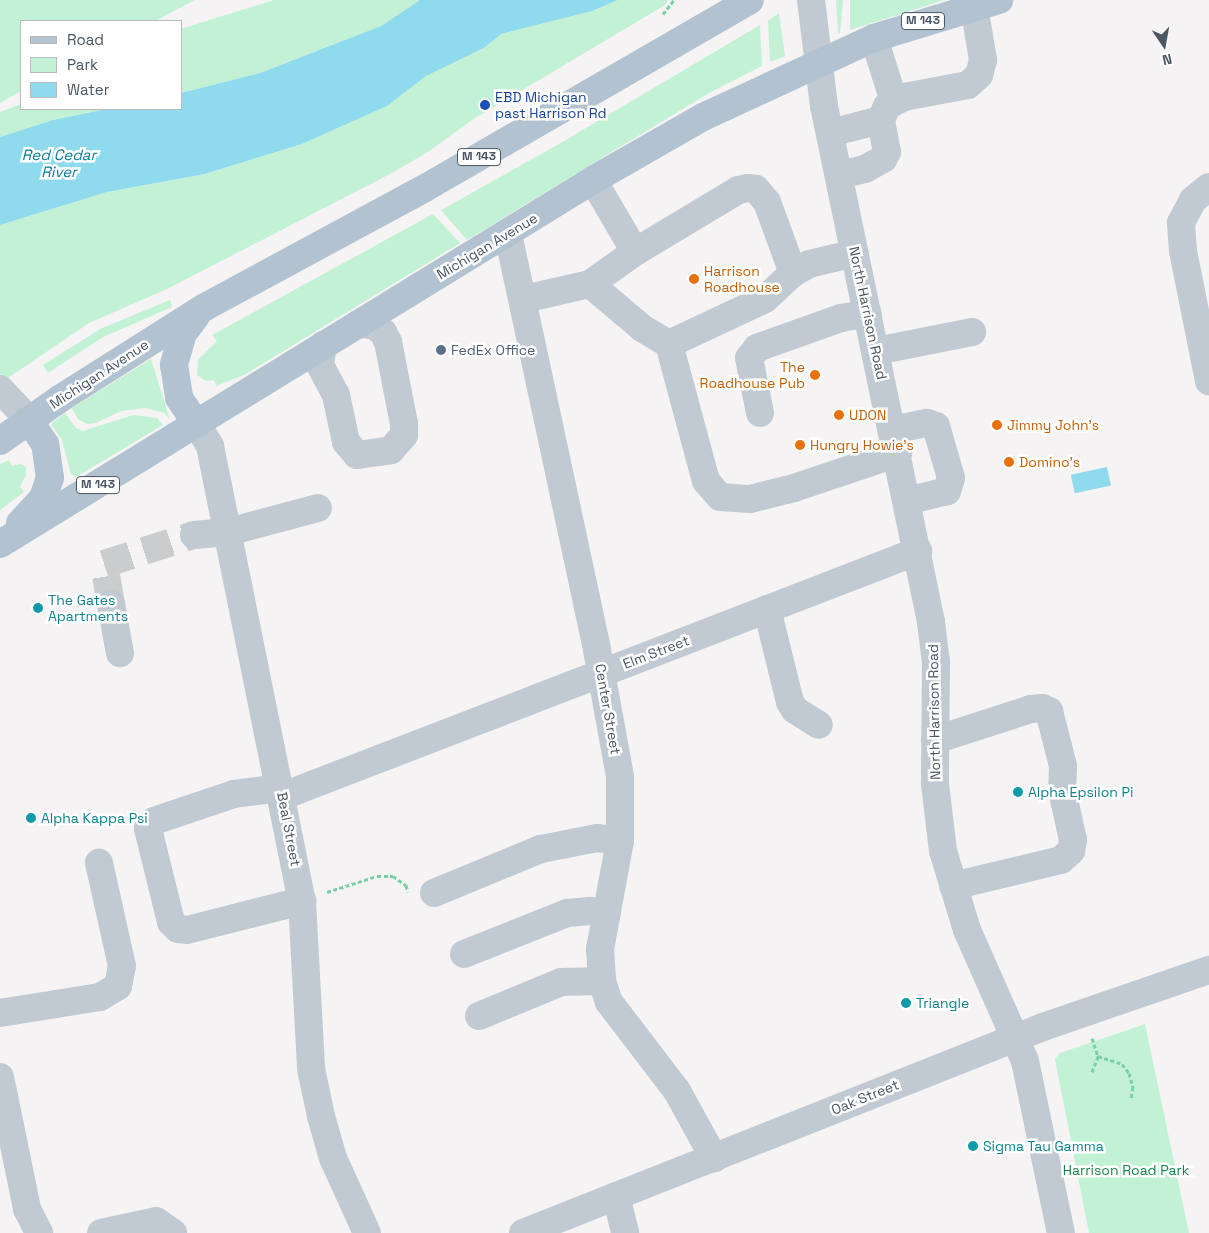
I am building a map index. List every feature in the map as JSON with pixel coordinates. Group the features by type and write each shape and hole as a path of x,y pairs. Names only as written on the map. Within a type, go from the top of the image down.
{"main road":[{"name":"Michigan Avenue","path":"0,441 29,420 205,308 433,183 750,0"},
{"name":"Michigan Avenue","path":"0,544 197,425 322,345 508,234 593,180 703,117 874,38 986,3"},
{"path":"197,425 179,398 174,365 183,333 205,308"},
{"path":"0,544 43,498 50,478 45,444 29,420"}],"street":[{"name":"North Harrison Road","path":"811,0 817,63 830,133 908,501 936,661 936,793 943,851 967,930 1025,1061 1061,1233"},
{"path":"830,133 887,111 968,85 980,75 983,60 986,3"},
{"path":"839,175 865,169 883,159 887,152 887,111 874,38"},
{"path":"593,180 635,252"},
{"path":"1209,187 1193,200 1181,223 1183,251 1209,381"},
{"path":"524,299 590,284 635,252 738,190 748,188 756,189 767,202 793,273"},
{"name":"Center Street","path":"508,234 524,299 602,673 620,777 620,841 600,950 602,981 609,1002 678,1091 714,1158"},
{"path":"669,344 764,299 793,273 829,258 856,252"},
{"path":"590,284 642,328 669,344 706,481 720,497 750,499 794,488 895,442 926,423 936,426 951,478 950,488 943,494 908,501"},
{"path":"760,413 749,358 757,348 841,318 868,312"},
{"path":"322,345 320,365 336,395 346,442 357,455 391,450 404,435 404,424 388,342 383,332 372,325 358,324"},
{"path":"876,352 972,332"},
{"path":"0,389 29,420"},
{"name":"Beal Street","path":"197,425 210,446 282,792 314,897 311,1069 333,1158 367,1233"},
{"path":"194,535 228,532 318,508"},
{"name":"Elm Street","path":"314,897 178,929 171,922 148,829 154,821 234,794 282,792 602,673 918,551"},
{"path":"111,604 120,653"},
{"path":"767,609 790,702 795,710 819,725"},
{"path":"935,740 1031,709 1042,708 1049,711 1063,766 1062,790 1073,840 1071,851 1061,860 953,886"},
{"path":"434,893 541,849 597,838 620,841"},
{"path":"0,1013 100,997 118,986 122,966 99,863"},
{"path":"464,954 567,912 590,910 607,915"},
{"name":"Oak Street","path":"523,1233 1016,1038 1209,970"},
{"path":"479,1016 561,982 602,981"},
{"path":"0,1077 27,1209 39,1233"},
{"path":"616,1196 625,1233"},
{"path":"101,1233 156,1221 173,1233"}],"path":[{"path":"663,14 674,0"},
{"path":"314,897 377,876 393,876 406,885 411,902 434,893"},
{"path":"1092,1038 1098,1056 1092,1072"},
{"path":"1098,1056 1122,1064 1129,1073 1133,1087 1131,1098"}],"green space":[{"path":"0,0 195,0 157,20 20,20 20,92 0,103"},
{"path":"274,0 420,0 381,26 260,73 182,93 182,29"},
{"path":"618,0 668,0 665,5 472,120 428,152 390,174 167,289 89,323 8,378 0,374 0,225 107,192 206,174 302,144 387,106 426,76 484,48 501,34 592,11"},
{"path":"836,0 843,0 840,34 838,32"},
{"path":"850,0 944,0 850,30"},
{"path":"779,13 785,56 770,62 768,21"},
{"path":"760,25 762,66 709,93 467,240 441,210 559,144"},
{"path":"20,104 20,110 102,110 53,120 0,137 0,112"},
{"path":"433,214 460,243 244,375 216,386 214,380 206,381 197,375 198,360 217,341 212,335"},
{"path":"170,300 172,307 103,337 48,373 43,365 100,329"},
{"path":"151,359 170,420 165,413 145,408 121,411 96,423 87,424 78,419 72,408"},
{"path":"65,413 76,428 83,431 133,415 157,418 163,425 76,477 71,474 62,440 51,424"},
{"path":"9,460 12,466 21,464 26,467 26,475 20,487 24,492 0,510 0,464"},
{"name":"Harrison Road Park","path":"1145,1024 1189,1233 1089,1233 1055,1059 1060,1053"}],"water":[{"name":"Red Cedar River","path":"420,0 618,0 592,11 501,34 484,48 426,76 387,106 302,144 205,174 107,192 0,225 0,137 53,120 102,110 182,110 182,93 260,73 381,26"},
{"path":"1107,467 1111,486 1075,493 1071,475"}],"tunnel":[{"path":"111,604 104,564 194,535"}],"place":[{"name":"EBD Michigan past Harrison Rd","path":"485,105"},
{"name":"Harrison Roadhouse","path":"694,279"},
{"name":"FedEx Office","path":"441,350"},
{"name":"The Roadhouse Pub","path":"815,375"},
{"name":"UDON","path":"839,415"},
{"name":"Jimmy John's","path":"997,425"},
{"name":"Hungry Howie's","path":"800,445"},
{"name":"Domino's","path":"1009,462"},
{"name":"The Gates Apartments","path":"38,608"},
{"name":"Alpha Epsilon Pi","path":"1018,792"},
{"name":"Alpha Kappa Psi","path":"31,818"},
{"name":"Triangle","path":"906,1003"},
{"name":"Sigma Tau Gamma","path":"973,1146"}]}
